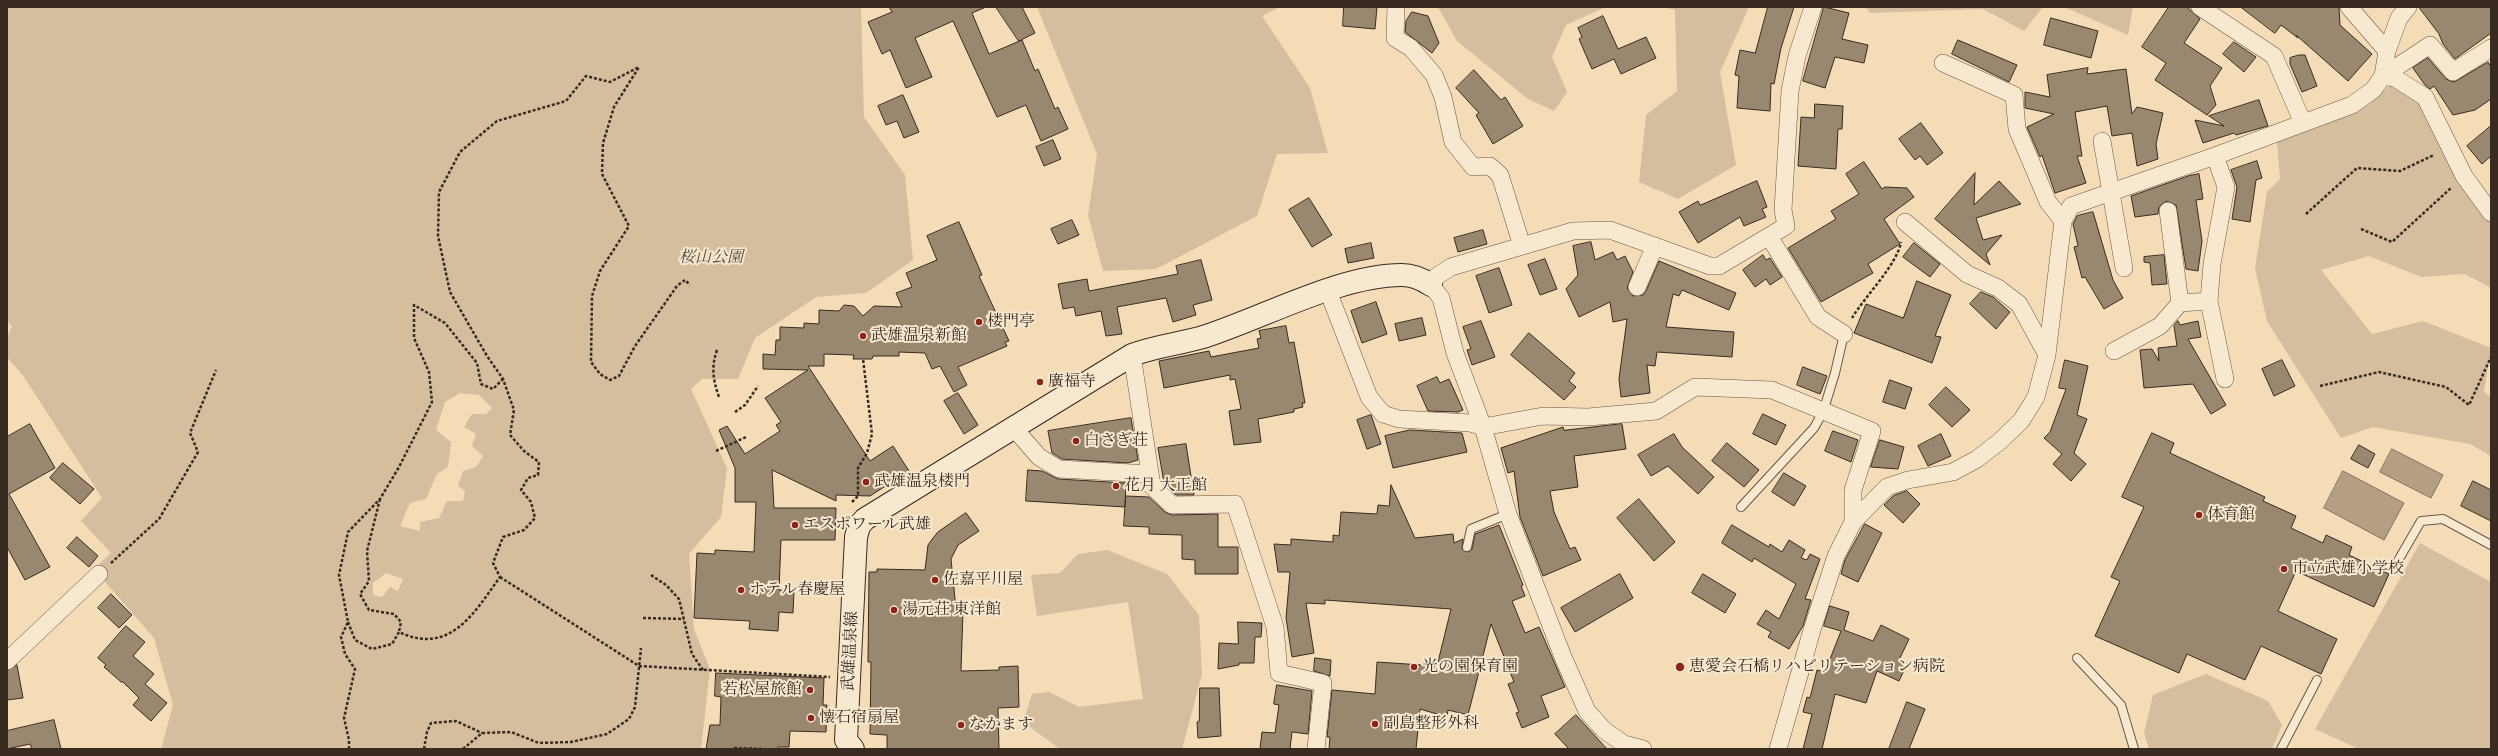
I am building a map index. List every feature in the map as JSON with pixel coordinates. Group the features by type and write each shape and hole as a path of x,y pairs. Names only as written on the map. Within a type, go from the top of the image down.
{"street":[{"path":"1396,7 1395,38 1411,48 1434,74 1443,97 1453,142 1473,167 1490,166 1500,175 1522,246"},
{"path":"1643,749 1624,744 1604,730 1587,710 1562,657 1508,514 1483,427 1455,353 1441,298 1431,284 1437,276 1451,267 1573,231 1610,230 1710,266 1719,266 1770,238 1786,226 1783,210 1790,91 1797,56 1813,7"},
{"path":"2200,7 2274,56 2303,123"},
{"path":"2349,7 2386,51"},
{"path":"2383,76 2386,51 2399,18 2408,7"},
{"path":"1778,749 1814,622 1836,556 1853,522 1887,487 1908,480 1952,472 1977,459 1999,442 2021,421 2036,397 2048,355 2064,221 2071,206 2216,156 2352,105 2373,90 2383,76 2430,45 2453,72 2491,48"},
{"path":"1943,63 2014,95 2017,129 2048,202 2064,221"},
{"path":"2383,76 2395,78 2425,97 2464,176 2491,213"},
{"path":"2102,141 2124,268"},
{"path":"2216,156 2226,188 2212,264 2209,301 2225,379"},
{"path":"2168,212 2180,303"},
{"path":"1905,222 1967,274 1998,288 2018,304 2048,355"},
{"path":"1770,238 1818,317 1844,334"},
{"path":"1637,287 1655,246"},
{"name":"武雄温泉線","path":"848,746 856,550 859,526 865,519 1132,354 1149,348 1203,337 1328,291 1369,278 1404,275 1420,278 1431,284"},
{"path":"1328,291 1369,397 1383,414 1399,419 1470,423 1483,427 1543,416 1588,417 1656,411 1695,387 1772,390 1872,431 1853,490 1853,522"},
{"path":"2114,351 2160,326 2180,303 2209,301"},
{"path":"1132,354 1152,486 1172,504 1235,504 1275,627 1279,673 1323,683 1316,749"},
{"path":"1013,427 1039,457 1059,469 1150,474"},
{"path":"7,661 99,574"}],"lane":[{"path":"1741,508 1814,428 1823,412 1844,334"},
{"path":"1467,548 1471,529 1508,514"},
{"path":"2399,559 2421,521 2443,519 2491,544"},
{"path":"2077,658 2121,705 2134,749"},
{"path":"2280,749 2317,680"}],"path":[{"path":"690,285 685,280 677,286 635,346 620,376 610,380 600,374 591,362 592,296 600,271 629,226 602,174 603,143 614,107 639,67 610,82 586,76 566,101 497,120 460,152 439,192 438,236 450,292 487,356 503,379 514,410 510,435 524,451 539,462 538,475 528,478 521,490 531,502 535,518 524,530 503,537 493,562 500,577 639,666 834,677"},
{"path":"2306,214 2357,168 2400,171 2450,147"},
{"path":"2361,229 2392,242 2464,176"},
{"path":"1844,334 1862,302 1899,253 1905,222"},
{"path":"380,499 367,551 368,581 360,594 369,610 394,614 401,622 399,632 392,644 372,649 355,640 348,622 339,576 348,532 380,499 399,467 432,402 429,372 414,338 414,305 445,322 477,363 480,384 493,389 503,379"},
{"path":"717,350 712,363 714,383 719,397"},
{"path":"2320,386 2379,372 2446,387 2468,405 2491,357"},
{"path":"858,496 858,468 867,453 872,434 863,359"},
{"path":"99,574 159,519 198,452 190,433 216,370"},
{"path":"735,412 745,405 758,386"},
{"path":"716,451 746,437"},
{"path":"651,575 666,585 679,599 692,654 703,670"},
{"path":"399,632 414,639 437,640 458,629 473,614 500,577"},
{"path":"643,618 684,619"},
{"path":"348,622 340,637 345,654 355,670 344,718 349,740 349,749"},
{"path":"424,749 427,732 431,723 456,721 482,733 511,732 539,743 571,742 607,734 629,719 635,707 641,648"},
{"path":"463,749 482,733"},
{"path":"734,748 762,749"}],"green space":[{"name":"桜山公園","path":"7,7 861,7 864,117 905,175 913,260 866,293 816,297 755,338 738,379 702,379 691,389 727,468 721,517 689,554 694,629 710,669 701,749 161,749 173,705 154,638 94,569 111,553 81,521 102,498 24,377 7,357 7,338 12,326 7,321","holes":["460,393 479,395 492,408 486,414 472,414 464,427 476,434 472,446 483,456 476,467 463,471 458,486 465,491 463,501 447,501 439,518 420,522 420,531 400,526 410,503 426,499 437,474 448,467 451,442 436,430 445,402","386,573 403,579 398,591 390,587 382,597 373,595 373,583"]},
{"path":"1037,7 1280,7 1262,16 1310,88 1328,153 1277,154 1257,216 1156,269 1103,271 1088,215 1097,154"},
{"path":"1438,7 1606,7 1566,25 1552,57 1567,92 1554,111 1528,99 1457,41"},
{"path":"1664,7 1749,7 1720,72 1736,165 1678,199 1639,182 1646,115 1677,91 1675,10"},
{"path":"1865,7 2043,7 2024,31 1983,9 1871,13"},
{"path":"2064,7 2133,7 2128,35"},
{"path":"2393,83 2425,102 2491,221 2491,288 2465,274 2421,277 2369,256 2321,270 2372,334 2423,321 2491,348 2484,392 2491,397 2491,456 2470,444 2373,427 2341,438 2267,321 2255,268 2267,192 2280,179 2277,142 2361,109"},
{"path":"2420,543 2491,582 2491,749 2359,749 2315,729"},
{"path":"1107,550 1167,574 1199,615 1202,674 1182,749 1060,749 1023,722 1032,694 1049,692 1079,707 1143,699 1128,602 1037,616 1031,575 1060,573 1078,554"},
{"path":"2206,674 2268,701 2282,725 2272,749 2149,749 2144,733 2153,695"}],"shaded area":[{"path":"2392,449 2443,475 2431,498 2380,472"},
{"path":"2343,471 2404,503 2384,540 2324,508"}],"building":[{"path":"889,7 986,7 972,13 989,54 1022,40 1035,71 1038,69 1055,109 1058,107 1068,129 1041,141 1026,105 997,117 953,21 915,38 932,77 906,88 890,50 882,54 868,22 892,12"},
{"path":"996,7 1022,7 1035,33 1019,41"},
{"path":"1344,7 1377,7 1375,29 1343,26"},
{"path":"1768,7 1794,7 1781,48 1774,84 1771,83 1770,111 1737,108 1739,76 1735,75 1740,50 1755,53"},
{"path":"1824,7 1849,13 1842,39 1868,45 1864,63 1835,57 1825,88 1803,81"},
{"path":"2169,7 2187,7 2200,19 2184,43 2222,68 2210,86 2216,105 2207,115 2155,80 2166,63 2142,47"},
{"path":"2241,7 2339,7 2340,25 2372,54 2348,81 2296,35 2298,38 2281,25 2275,33"},
{"path":"2419,7 2491,7 2491,33 2455,59 2443,44 2439,34"},
{"path":"1412,12 1428,16 1439,43 1432,53 1405,32 1406,21"},
{"path":"1603,16 1618,49 1646,37 1656,58 1621,74 1614,59 1592,69 1579,39 1582,37 1578,28"},
{"path":"2051,18 2098,31 2091,58 2044,45"},
{"path":"1958,40 2017,65 2009,82 1952,54"},
{"path":"2234,42 2256,57 2244,72 2223,54"},
{"path":"2305,55 2317,86 2302,92 2290,64 2290,58"},
{"path":"2428,58 2446,79 2454,82 2488,62 2491,67 2491,99 2475,110 2453,115 2434,86 2430,89 2425,85 2413,68"},
{"path":"2088,68 2087,74 2126,69 2132,114 2137,107 2163,113 2156,144 2158,159 2137,166 2132,133 2112,136 2107,106 2075,112 2082,156 2077,156 2086,183 2055,193 2042,155 2040,157 2027,127 2054,114 2025,108 2025,92 2050,97 2047,75"},
{"path":"1474,70 1501,100 1505,97 1523,126 1493,144 1476,115 1479,113 1456,88"},
{"path":"903,95 919,132 904,138 897,121 886,125 878,106"},
{"path":"2259,100 2268,126 2236,135 2234,133 2203,143 2195,120 2224,126 2209,116"},
{"path":"1815,104 1843,106 1842,129 1838,129 1836,169 1798,166 1801,117 1814,118"},
{"path":"1921,123 1943,153 1927,165 1920,156 1915,160 1899,139"},
{"path":"2491,126 2491,156 2482,164 2467,146"},
{"path":"1053,140 1061,159 1044,166 1036,147"},
{"path":"2257,161 2262,178 2256,180 2250,222 2232,219 2237,187 2231,170"},
{"path":"1864,162 1882,189 1885,187 1907,188 1914,197 1884,219 1900,244 1868,264 1873,273 1821,302 1788,248 1836,219 1831,211 1859,194 1846,174"},
{"path":"1975,173 1974,205 1999,181 2021,204 1976,218 1983,240 2002,235 1986,254 1990,265 1935,219"},
{"path":"2199,174 2203,199 2196,200 2202,241 2198,271 2186,269 2176,205 2166,201 2159,207 2158,214 2135,217 2131,196 2188,176"},
{"path":"1757,181 1767,207 1762,209 1766,217 1744,226 1740,217 1698,243 1679,212 1698,201 1700,205"},
{"path":"1309,198 1332,235 1312,247 1289,210"},
{"path":"2093,212 2113,280 2123,298 2104,309 2085,277 2082,278 2074,247 2078,246 2073,224 2077,216"},
{"path":"1072,220 1079,235 1058,244 1051,229"},
{"path":"959,222 982,275 979,276 1009,341 1005,342 1007,346 958,367 967,385 954,392 940,366 932,369 925,353 899,352 899,356 873,356 872,359 853,359 854,355 824,354 824,366 808,366 870,461 893,446 909,471 870,496 836,495 836,501 772,470 774,508 836,508 835,540 781,540 779,590 794,591 793,613 779,612 778,631 749,629 750,621 694,618 697,553 715,554 715,550 754,552 756,502 735,502 735,468 719,430 727,426 745,454 780,431 776,425 781,422 765,398 808,370 763,369 763,354 775,355 776,340 780,340 780,327 804,328 804,323 819,324 819,310 839,311 844,305 854,306 863,316 874,306 902,307 896,293 912,287 906,273 937,260 927,236"},
{"path":"1483,230 1487,244 1458,252 1454,238"},
{"path":"1591,242 1595,260 1613,252 1617,260 1625,256 1633,272 1627,288 1633,296 1643,295 1646,291 1659,261 1736,293 1729,310 1682,290 1679,296 1673,294 1666,327 1734,332 1732,357 1657,352 1655,366 1647,365 1650,393 1621,397 1619,379 1627,319 1613,322 1610,302 1579,317 1566,289 1578,275 1573,246"},
{"path":"1371,243 1374,258 1348,263 1345,249"},
{"path":"1914,243 1940,264 1930,277 1903,257"},
{"path":"1763,255 1766,260 1770,258 1782,277 1770,285 1766,279 1755,287 1743,270"},
{"path":"2164,255 2167,284 2152,285 2150,263 2144,262 2144,257"},
{"path":"1545,259 1557,289 1540,295 1528,265"},
{"path":"1201,260 1212,300 1193,305 1196,315 1173,322 1166,298 1117,307 1122,334 1106,336 1101,311 1076,316 1074,307 1063,309 1058,284 1087,279 1089,291 1178,274 1176,266"},
{"path":"1499,268 1512,305 1489,313 1476,276"},
{"path":"1917,281 1951,295 1935,336 1941,337 1932,363 1854,333 1866,304 1903,318"},
{"path":"1981,292 1993,297 2010,312 1996,329 1970,304"},
{"path":"1376,302 1387,334 1362,343 1351,311"},
{"path":"1422,318 1426,335 1399,341 1395,324"},
{"path":"1481,321 1495,357 1472,365 1467,350 1471,349 1463,327"},
{"path":"2178,321 2180,325 2198,321 2201,337 2188,339 2226,405 2211,414 2193,384 2144,388 2140,350 2152,349 2159,361 2158,348 2177,346 2174,326"},
{"path":"1286,326 1289,343 1294,342 1305,403 1302,403 1303,407 1294,409 1294,412 1258,419 1261,442 1234,445 1229,411 1241,409 1235,379 1230,380 1230,375 1164,388 1159,361 1209,351 1211,357 1259,348 1257,339 1261,338 1259,331"},
{"path":"1529,333 1575,373 1569,381 1576,387 1564,400 1511,355"},
{"path":"2065,360 2088,366 2077,415 2087,419 2074,453 2086,464 2071,481 2053,464 2062,454 2044,438 2050,432 2066,389 2059,388"},
{"path":"2282,360 2295,386 2274,396 2262,369"},
{"path":"1803,367 1827,376 1820,394 1797,385"},
{"path":"1437,377 1440,383 1449,379 1463,410 1458,412 1428,411 1417,386"},
{"path":"1890,380 1912,388 1905,409 1883,402"},
{"path":"1946,387 1970,410 1952,427 1929,405"},
{"path":"958,393 978,425 964,434 944,401"},
{"path":"1763,414 1786,425 1776,445 1753,434"},
{"path":"1371,415 1381,444 1367,449 1357,420"},
{"path":"1131,418 1138,460 1128,463 1062,459 1052,453 1048,431"},
{"path":"30,424 55,468 9,494 50,567 25,580 7,547 7,437"},
{"path":"1622,424 1626,449 1574,456 1578,487 1550,491 1554,512 1570,549 1575,547 1581,560 1543,576 1520,517 1514,471 1508,473 1501,448 1563,427 1564,430"},
{"path":"1410,430 1462,433 1467,452 1393,468 1385,436"},
{"path":"1833,431 1858,440 1851,462 1825,451"},
{"path":"2152,433 2174,443 2170,453 2265,497 2263,501 2296,516 2291,528 2323,543 2326,535 2352,547 2349,555 2389,574 2374,607 2296,571 2278,611 2337,639 2321,674 2261,646 2245,680 2187,654 2179,673 2095,636 2120,581 2111,577 2144,507 2122,497"},
{"path":"1674,434 1682,447 1714,477 1698,494 1668,466 1651,476 1638,455"},
{"path":"1941,434 1951,456 1928,466 1918,446"},
{"path":"1880,440 1904,447 1898,469 1871,467"},
{"path":"1727,443 1759,470 1744,487 1712,461"},
{"path":"1186,444 1194,495 1176,495 1164,483 1158,448"},
{"path":"2359,445 2375,454 2368,468 2351,459"},
{"path":"63,463 94,489 80,504 50,478"},
{"path":"1028,470 1042,471 1058,479 1126,483 1125,507 1026,501"},
{"path":"1784,473 1806,486 1794,506 1772,492"},
{"path":"2473,481 2491,490 2491,521 2461,506"},
{"path":"1391,485 1415,538 1453,534 1454,543 1463,539 1462,549 1468,552 1472,549 1475,534 1499,525 1523,585 1521,586 1525,596 1512,601 1525,633 1539,627 1565,687 1541,696 1549,717 1522,728 1516,713 1519,712 1508,684 1514,682 1491,624 1468,715 1448,710 1447,717 1420,709 1416,749 1329,749 1330,737 1327,737 1332,690 1375,694 1377,662 1437,666 1451,609 1325,600 1325,604 1306,603 1314,653 1292,657 1286,618 1290,572 1278,572 1274,544 1291,545 1291,539 1333,542 1333,535 1339,536 1341,512 1377,514 1378,505 1389,506"},
{"path":"1907,491 1920,504 1903,523 1884,505 1893,496"},
{"path":"1126,496 1149,497 1165,512 1172,515 1218,514 1218,547 1238,547 1238,574 1195,574 1195,560 1182,559 1182,535 1149,534 1149,527 1124,526"},
{"path":"1639,499 1675,542 1654,561 1617,518"},
{"path":"966,513 979,531 958,545 951,559 956,609 963,610 961,671 999,670 999,667 1018,666 1019,707 998,708 999,749 887,749 887,735 870,734 871,662 868,662 869,572 877,572 877,569 925,570 928,545 933,538 938,532"},
{"path":"1865,524 1882,533 1858,582 1841,574 1845,560"},
{"path":"1732,525 1769,547 1770,544 1782,552 1789,540 1805,550 1801,558 1807,560 1810,554 1820,559 1805,599 1811,600 1803,626 1789,649 1768,637 1771,632 1757,624 1766,610 1779,619 1796,584 1754,558 1752,562 1722,543"},
{"path":"77,537 98,556 89,567 67,548"},
{"path":"1620,574 1633,598 1575,632 1561,608"},
{"path":"1703,574 1736,594 1725,613 1692,593"},
{"path":"111,594 132,615 119,628 98,608"},
{"path":"1830,606 1849,612 1844,630 1873,641 1881,625 1909,639 1899,660 1907,664 1899,681 1877,671 1866,703 1835,694 1822,749 1803,749 1812,714 1803,712 1807,697 1810,698 1817,670 1825,672 1841,631 1824,626"},
{"path":"1238,622 1262,623 1261,637 1255,637 1254,663 1239,663 1239,665 1218,669 1219,643 1238,644"},
{"path":"126,626 145,642 133,656 154,674 145,684 167,703 151,721 133,705 139,698 123,682 121,682 104,667 106,665 98,658"},
{"path":"1315,658 1331,660 1330,676 1314,671"},
{"path":"17,665 23,698 7,700 7,671"},
{"path":"716,673 824,678 823,705 827,705 826,732 790,731 789,747 778,747 778,749 706,749 710,725 720,725 721,697 715,696"},
{"path":"1277,685 1312,691 1308,734 1292,732 1290,749 1260,749 1262,732 1275,733 1279,705 1274,704"},
{"path":"1200,688 1219,688 1221,736 1198,738 1197,722 1199,721"},
{"path":"1907,702 1925,709 1909,749 1889,749"},
{"path":"1576,715 1607,749 1569,749 1555,734"},
{"path":"54,720 61,749 32,749 30,744 7,749 7,731"}],"place":[{"name":"楼門亭","path":"979,322"},
{"name":"武雄温泉新館","path":"863,336"},
{"name":"廣福寺","path":"1040,382"},
{"name":"白さぎ荘","path":"1076,441"},
{"name":"武雄温泉楼門","path":"866,482"},
{"name":"花月 大正館","path":"1116,486"},
{"name":"体育館","path":"2199,515"},
{"name":"エスポワール武雄","path":"795,525"},
{"name":"市立武雄小学校","path":"2284,569"},
{"name":"佐嘉平川屋","path":"935,580"},
{"name":"ホテル春慶屋","path":"741,590"},
{"name":"湯元荘 東洋館","path":"894,610"},
{"name":"光の園保育園","path":"1414,667"},
{"name":"恵愛会石橋リハビリテーション病院","path":"1680,667"},
{"name":"若松屋旅館","path":"810,690"},
{"name":"懐石宿扇屋","path":"811,718"},
{"name":"副島整形外科","path":"1375,724"},
{"name":"なかます","path":"961,725"}]}
